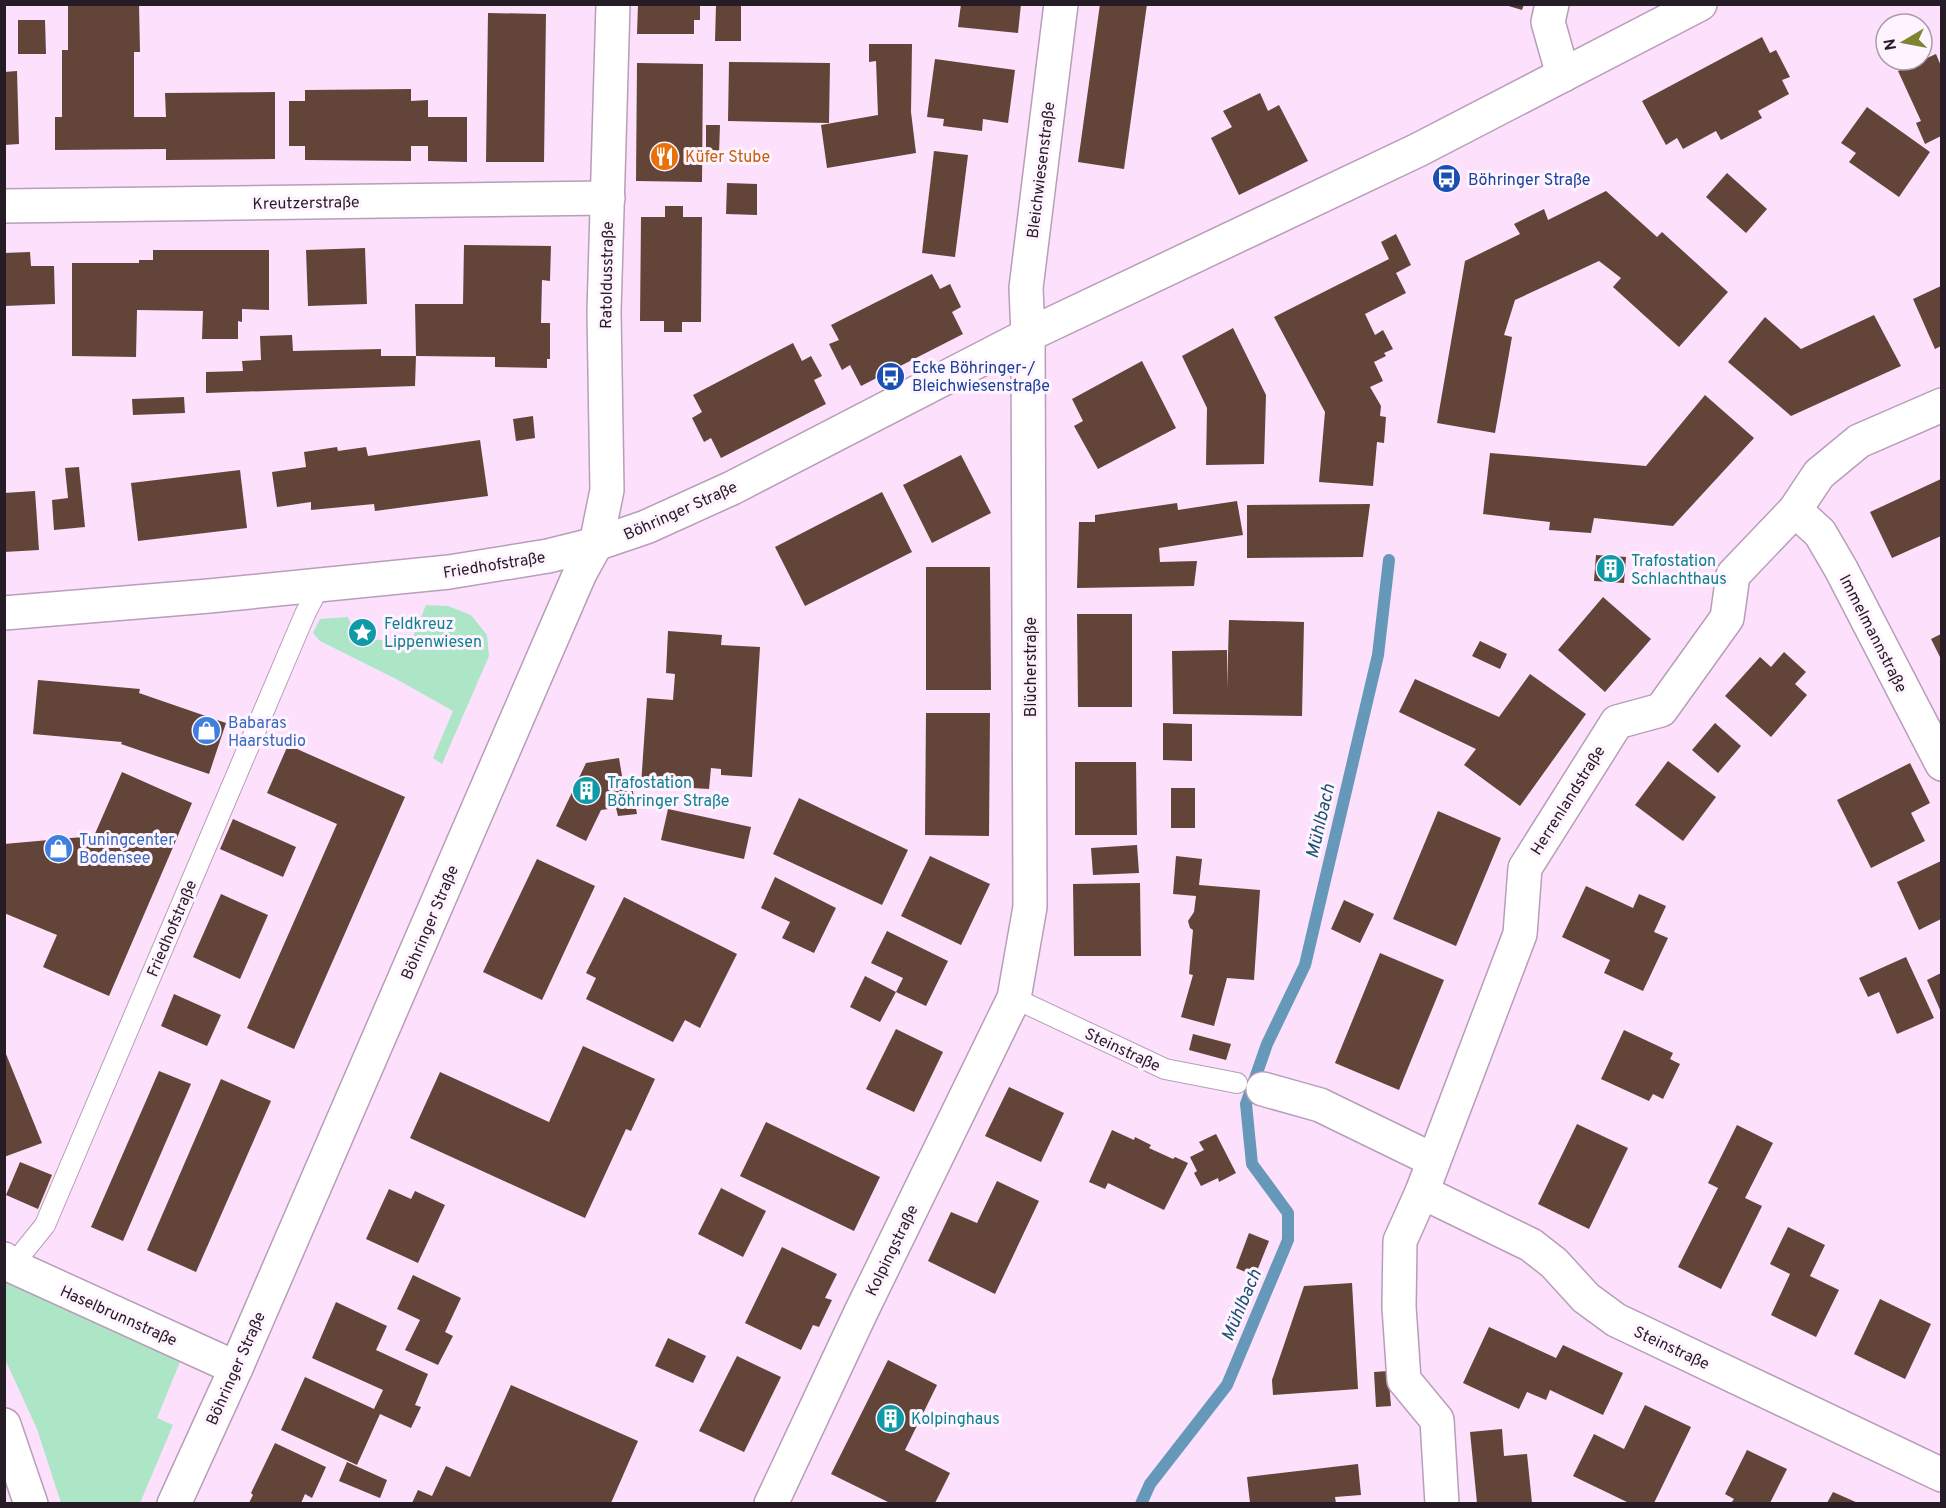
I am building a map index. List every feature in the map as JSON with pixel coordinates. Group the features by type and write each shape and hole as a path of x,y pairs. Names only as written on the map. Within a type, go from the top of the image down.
{"street":[{"name":"Ratoldusstraße","path":"596,544 607,490 604,312 613,4"},
{"name":"Bleichwiesenstraße","path":"1028,335 1026,288 1061,4"},
{"path":"1552,4 1548,22 1563,75"},
{"name":"Böhringer Straße","path":"174,1503 236,1368 580,573 596,544 645,527 732,488 1028,335 1428,145 1700,4"},
{"name":"Kreutzerstraße","path":"4,206 608,198"},
{"name":"Blücherstraße","path":"1014,998 1030,908 1028,335"},
{"name":"Herrenlandstraße","path":"1442,1503 1437,1420 1404,1380 1399,1307 1400,1241 1422,1192 1520,934 1525,868 1617,722 1661,710 1727,618 1732,575 1796,510 1819,474 1859,441 1941,405"},
{"name":"Immelmannstraße","path":"1796,510 1820,533 1841,569 1941,764"},
{"name":"Friedhofstraße","path":"4,613 448,572 548,556 596,544"},
{"name":"Kolpingstraße","path":"771,1503 1014,998"},
{"name":"Steinstraße","path":"1250,1086 1320,1105 1433,1160"},
{"name":"Steinstraße","path":"1422,1192 1531,1245 1554,1263 1586,1298 1616,1320 1941,1475"},
{"name":"Haselbrunnstraße","path":"8,1262 236,1368"},
{"path":"4,1425 31,1503"}],"lane":[{"name":"Friedhofstraße","path":"8,1262 45,1225 305,614 320,585"},
{"name":"Steinstraße","path":"1014,998 1165,1069 1250,1086"}],"green space":[{"path":"426,605 448,606 471,615 487,635 489,656 442,764 433,758 453,711 398,680 320,641 313,633 320,619 348,617 357,639 385,640 409,647"},
{"path":"4,1282 182,1357 157,1418 173,1425 140,1503 61,1503 37,1429 5,1359"}],"building":[{"path":"638,4 700,4 700,20 694,20 694,34 637,34"},
{"path":"961,4 1021,4 1018,33 958,27"},
{"path":"1100,4 1147,4 1124,169 1078,162"},
{"path":"1502,4 1524,4 1522,10"},
{"path":"68,5 139,5 140,52 134,52 134,117 166,117 165,93 275,92 275,159 166,160 166,149 55,150 55,117 62,117 62,50 68,50"},
{"path":"716,5 741,5 741,41 715,41"},
{"path":"488,13 546,14 544,162 486,162"},
{"path":"18,20 45,20 46,54 18,54"},
{"path":"1762,37 1770,53 1776,50 1790,77 1782,80 1789,94 1758,111 1762,118 1721,140 1716,131 1683,149 1677,138 1666,145 1642,101"},
{"path":"869,44 912,44 911,112 916,153 827,168 821,125 878,115 876,61 869,62"},
{"path":"1936,54 1941,66 1941,136 1925,144 1916,123 1921,121 1898,72 1934,72 1934,55"},
{"path":"935,59 1015,70 1008,123 983,119 982,131 943,126 944,119 927,117"},
{"path":"729,62 830,63 829,123 728,121"},
{"path":"637,63 703,64 702,182 636,181"},
{"path":"17,71 19,144 4,145 4,72"},
{"path":"411,89 411,101 428,100 428,117 467,117 467,162 428,161 428,146 411,146 411,161 305,160 305,146 289,146 289,101 305,101 305,90"},
{"path":"1260,93 1268,111 1279,105 1308,161 1239,195 1211,138 1232,127 1223,111"},
{"path":"1867,107 1930,152 1899,197 1849,162 1856,153 1841,143"},
{"path":"706,125 720,125 719,154 706,153"},
{"path":"934,151 968,155 955,257 922,253"},
{"path":"1727,173 1767,209 1746,233 1706,197"},
{"path":"727,183 757,184 757,215 726,214"},
{"path":"1606,191 1657,237 1662,232 1728,292 1679,347 1613,287 1621,278 1599,261 1515,300 1504,335 1512,337 1495,433 1437,423 1465,261 1520,234 1514,224 1544,209 1548,220"},
{"path":"665,206 683,206 683,217 702,217 701,322 682,322 682,332 664,332 664,321 640,321 641,217 665,217"},
{"path":"1396,234 1411,265 1396,273 1406,293 1365,314 1375,335 1383,330 1393,349 1384,353 1386,356 1374,362 1383,381 1370,387 1381,406 1380,416 1386,417 1384,443 1377,442 1373,486 1319,482 1325,412 1274,317 1389,259 1381,242"},
{"path":"464,245 551,246 550,281 542,280 541,323 550,323 550,359 547,359 547,368 495,367 495,357 416,356 415,304 463,304"},
{"path":"365,248 367,304 308,306 306,250"},
{"path":"153,250 269,250 269,310 242,309 242,322 238,321 238,339 202,339 203,311 137,310 136,357 72,356 72,263 139,263 139,260 153,260"},
{"path":"30,252 31,266 54,266 55,304 4,306 4,253"},
{"path":"932,274 940,289 950,284 961,307 952,312 963,334 861,386 850,365 842,370 829,344 839,340 831,325"},
{"path":"1941,286 1941,346 1935,349 1913,299"},
{"path":"1874,315 1901,366 1791,416 1728,362 1765,317 1801,349"},
{"path":"1233,328 1266,395 1264,464 1206,465 1207,408 1182,356"},
{"path":"292,335 293,351 381,349 381,356 416,356 415,386 206,393 206,372 243,371 242,361 261,360 260,336"},
{"path":"793,343 802,361 811,356 822,376 814,380 826,404 721,458 711,438 704,442 692,418 702,412 693,395"},
{"path":"1142,361 1176,428 1098,469 1074,426 1083,421 1072,399"},
{"path":"1705,395 1754,438 1673,526 1594,518 1591,533 1549,530 1550,522 1483,514 1490,453 1646,466"},
{"path":"184,397 185,413 133,415 132,399"},
{"path":"533,416 535,438 516,441 513,419"},
{"path":"480,440 488,496 375,511 374,504 311,510 311,502 277,507 272,472 306,467 304,452 337,447 338,451 366,447 368,456"},
{"path":"961,455 991,513 932,543 903,485"},
{"path":"79,467 85,527 54,530 52,500 68,498 65,468"},
{"path":"240,470 247,528 138,541 131,483"},
{"path":"1941,479 1941,536 1892,558 1870,512"},
{"path":"35,491 39,550 4,552 4,493"},
{"path":"882,492 912,552 805,606 775,547"},
{"path":"1237,501 1243,535 1159,548 1160,562 1197,561 1194,586 1077,588 1079,522 1095,522 1095,515 1177,503 1178,510"},
{"path":"1370,504 1363,557 1247,558 1247,505"},
{"name":"Trafostation Schlachthaus","path":"1596,555 1626,557 1624,583 1594,581"},
{"path":"926,567 990,567 991,690 926,690"},
{"path":"1603,597 1651,639 1605,692 1558,650"},
{"path":"1077,614 1132,614 1132,707 1078,707"},
{"path":"1229,620 1304,622 1302,716 1173,714 1172,651 1227,650 1227,688"},
{"path":"668,631 722,635 721,645 760,647 752,777 721,775 721,769 711,768 709,789 641,785 647,698 673,700 675,674 666,673"},
{"path":"1941,634 1941,659 1931,639"},
{"path":"1480,641 1507,654 1500,669 1472,656"},
{"path":"1784,652 1806,672 1795,684 1807,695 1771,737 1725,696 1760,657 1771,667"},
{"path":"1530,674 1586,714 1520,806 1464,765 1476,749 1399,712 1415,679 1499,717"},
{"path":"38,680 140,689 139,693 226,723 209,774 121,744 122,742 33,734"},
{"path":"926,713 990,713 989,836 925,835"},
{"path":"1163,723 1192,724 1192,761 1163,760"},
{"path":"1715,723 1741,746 1718,773 1692,750"},
{"path":"288,745 405,797 294,1049 247,1028 337,824 267,793"},
{"path":"619,758 623,782 631,781 637,814 618,816 616,808 601,810 586,841 556,826 586,763"},
{"path":"1668,761 1716,797 1683,841 1635,805"},
{"path":"1075,762 1136,762 1137,835 1075,835"},
{"path":"1910,763 1930,803 1911,813 1925,841 1871,868 1837,800"},
{"path":"122,772 192,803 109,996 43,967 57,935 4,913 4,844 94,836"},
{"path":"1171,788 1195,788 1195,828 1171,828"},
{"path":"799,798 908,850 882,905 773,854"},
{"path":"668,809 751,827 744,859 661,840"},
{"path":"1438,811 1501,838 1456,946 1393,919"},
{"path":"233,819 296,847 283,877 220,849"},
{"path":"1137,845 1139,873 1093,875 1091,848"},
{"path":"930,856 990,884 961,945 901,916"},
{"path":"1176,856 1202,859 1199,885 1260,890 1254,980 1227,978 1214,1026 1181,1017 1193,975 1189,974 1193,930 1188,921 1194,912 1196,896 1173,894"},
{"path":"537,859 595,886 542,1000 483,972"},
{"path":"1941,861 1941,919 1919,930 1897,882"},
{"path":"775,877 836,908 814,953 782,938 790,922 761,908"},
{"path":"1140,883 1141,956 1074,956 1073,884"},
{"path":"1586,886 1633,908 1639,894 1666,906 1654,932 1668,938 1643,991 1604,973 1610,960 1562,937"},
{"path":"221,894 268,915 240,979 193,957"},
{"path":"624,897 737,954 700,1028 685,1020 673,1042 586,999 596,978 586,973"},
{"path":"1344,900 1374,914 1360,943 1331,929"},
{"path":"887,931 948,961 926,1006 896,992 903,978 871,963"},
{"path":"1380,953 1444,980 1399,1090 1335,1063"},
{"path":"1906,957 1934,1018 1897,1034 1879,992 1868,997 1859,978"},
{"path":"1941,973 1941,1012 1927,980"},
{"path":"865,976 896,992 880,1022 850,1007"},
{"path":"174,994 221,1015 207,1046 161,1026"},
{"path":"896,1029 943,1052 914,1112 866,1089"},
{"path":"1624,1030 1673,1053 1670,1059 1680,1064 1663,1099 1653,1094 1649,1101 1601,1079"},
{"path":"1193,1034 1231,1044 1226,1060 1189,1050"},
{"path":"583,1046 655,1079 631,1131 626,1129 585,1218 410,1138 440,1072 549,1122"},
{"path":"4,1049 42,1143 4,1157"},
{"path":"159,1071 191,1084 123,1241 91,1227"},
{"path":"221,1079 271,1101 196,1272 147,1250"},
{"path":"1009,1087 1064,1113 1041,1162 985,1136"},
{"path":"766,1122 880,1177 854,1231 740,1176"},
{"path":"1577,1124 1628,1148 1589,1229 1538,1204"},
{"path":"1737,1125 1773,1143 1745,1198 1762,1206 1721,1289 1678,1267 1718,1188 1708,1183"},
{"path":"1112,1130 1134,1140 1135,1137 1151,1145 1149,1148 1188,1163 1164,1210 1108,1183 1105,1189 1089,1182"},
{"path":"1216,1134 1236,1173 1219,1182 1218,1178 1201,1186 1194,1173 1197,1171 1190,1157 1204,1150 1199,1142"},
{"path":"20,1162 52,1175 38,1209 6,1195"},
{"path":"997,1181 1039,1201 995,1294 928,1261 951,1212 977,1223"},
{"path":"721,1188 766,1211 743,1257 698,1234"},
{"path":"389,1189 411,1199 415,1191 445,1205 418,1263 366,1239"},
{"path":"1788,1227 1825,1245 1810,1276 1839,1290 1816,1337 1771,1315 1790,1274 1770,1264"},
{"path":"1249,1233 1269,1241 1255,1276 1236,1268"},
{"path":"782,1247 837,1274 825,1298 832,1300 819,1327 813,1325 801,1350 745,1323"},
{"path":"413,1275 461,1298 445,1332 453,1336 438,1365 405,1350 420,1320 397,1309"},
{"path":"1352,1283 1358,1389 1273,1395 1272,1380 1304,1286"},
{"path":"1880,1299 1931,1324 1905,1379 1854,1354"},
{"path":"336,1302 387,1326 376,1350 428,1374 415,1405 421,1407 411,1428 380,1414 357,1465 281,1430 305,1377 374,1409 383,1390 312,1358"},
{"path":"1489,1327 1556,1358 1563,1345 1623,1373 1603,1415 1550,1390 1546,1400 1527,1392 1519,1409 1463,1383"},
{"path":"668,1338 706,1356 693,1383 655,1366"},
{"path":"737,1356 781,1377 744,1452 699,1431"},
{"name":"Kolpinghaus","path":"888,1360 937,1385 905,1450 950,1473 935,1503 890,1503 831,1474"},
{"path":"1388,1371 1391,1406 1376,1407 1374,1372"},
{"path":"511,1385 638,1441 611,1503 412,1503 418,1490 432,1496 446,1466 470,1477"},
{"path":"1645,1405 1691,1427 1654,1503 1629,1503 1573,1476 1594,1434 1624,1449"},
{"path":"1502,1429 1504,1456 1527,1454 1532,1503 1477,1503 1470,1432"},
{"path":"275,1443 326,1467 312,1498 305,1494 301,1503 249,1503 253,1495 251,1493"},
{"path":"1747,1450 1787,1469 1770,1503 1731,1503 1734,1499 1725,1494"},
{"path":"347,1462 387,1480 380,1498 339,1481"},
{"path":"1358,1464 1361,1495 1335,1497 1336,1503 1250,1503 1247,1477"},
{"path":"1833,1492 1858,1503 1827,1503"}],"waterway":[{"name":"Mühlbach","path":"1141,1504 1150,1484 1227,1385 1288,1240 1288,1213 1252,1164 1246,1104 1267,1044 1305,965 1378,655 1389,560"}],"place":[{"name":"Küfer Stube","path":"664,156"},
{"name":"Böhringer Straße","path":"1447,179"},
{"name":"Ecke Böhringer-/ Bleichwiesenstraße","path":"891,376"},
{"name":"Trafostation Schlachthaus","path":"1610,569"},
{"name":"Feldkreuz Lippenwiesen","path":"363,632"},
{"name":"Babaras Haarstudio","path":"207,731"},
{"name":"Trafostation Böhringer Straße","path":"586,791"},
{"name":"Tuningcenter Bodensee","path":"58,848"},
{"name":"Kolpinghaus","path":"890,1418"}]}
